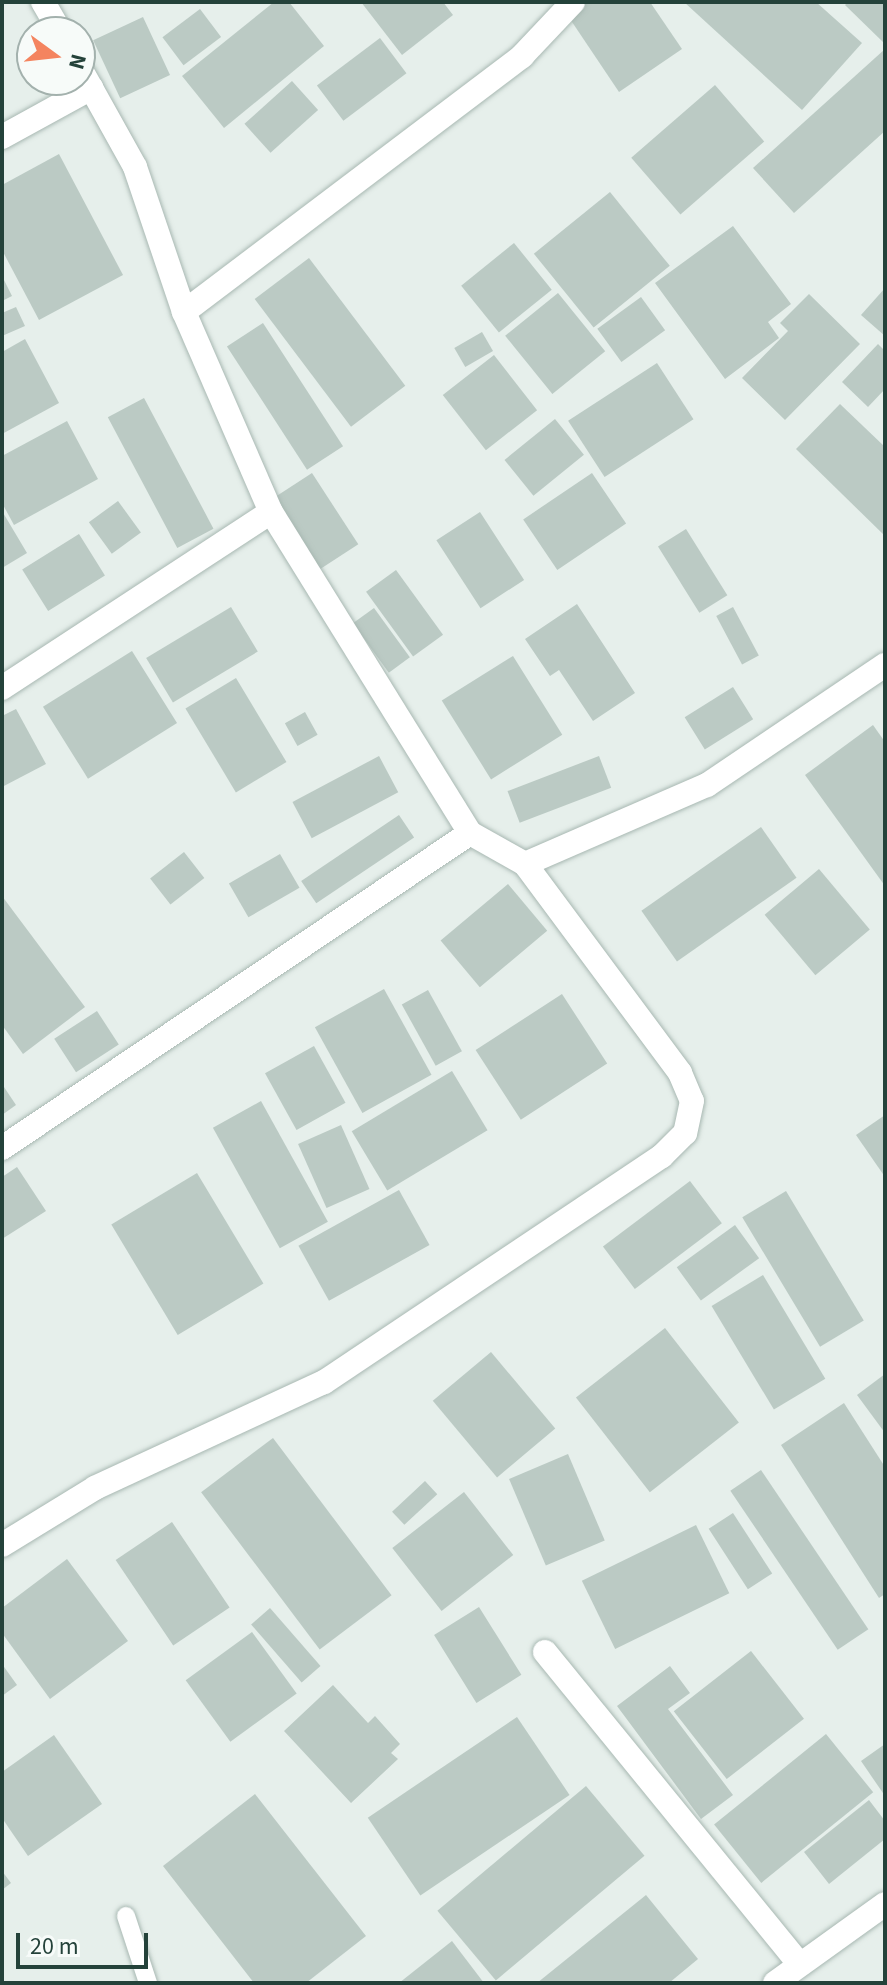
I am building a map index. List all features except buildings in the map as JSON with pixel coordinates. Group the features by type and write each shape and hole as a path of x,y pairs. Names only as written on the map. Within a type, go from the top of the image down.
{"street":[{"path":"184,312 522,56 573,2"},
{"path":"2,137 60,96"},
{"path":"2,1545 95,1488 324,1382 685,1133 692,1101 680,1073 525,864 470,833 271,512 184,312 135,167 96,96"},
{"path":"2,688 271,512"},
{"path":"525,864 707,785 885,665"},
{"path":"2,1148 470,833"},
{"path":"545,1652 799,1963"},
{"path":"775,1983 885,1904"}],"lane":[{"path":"126,1916 148,1983"}]}
